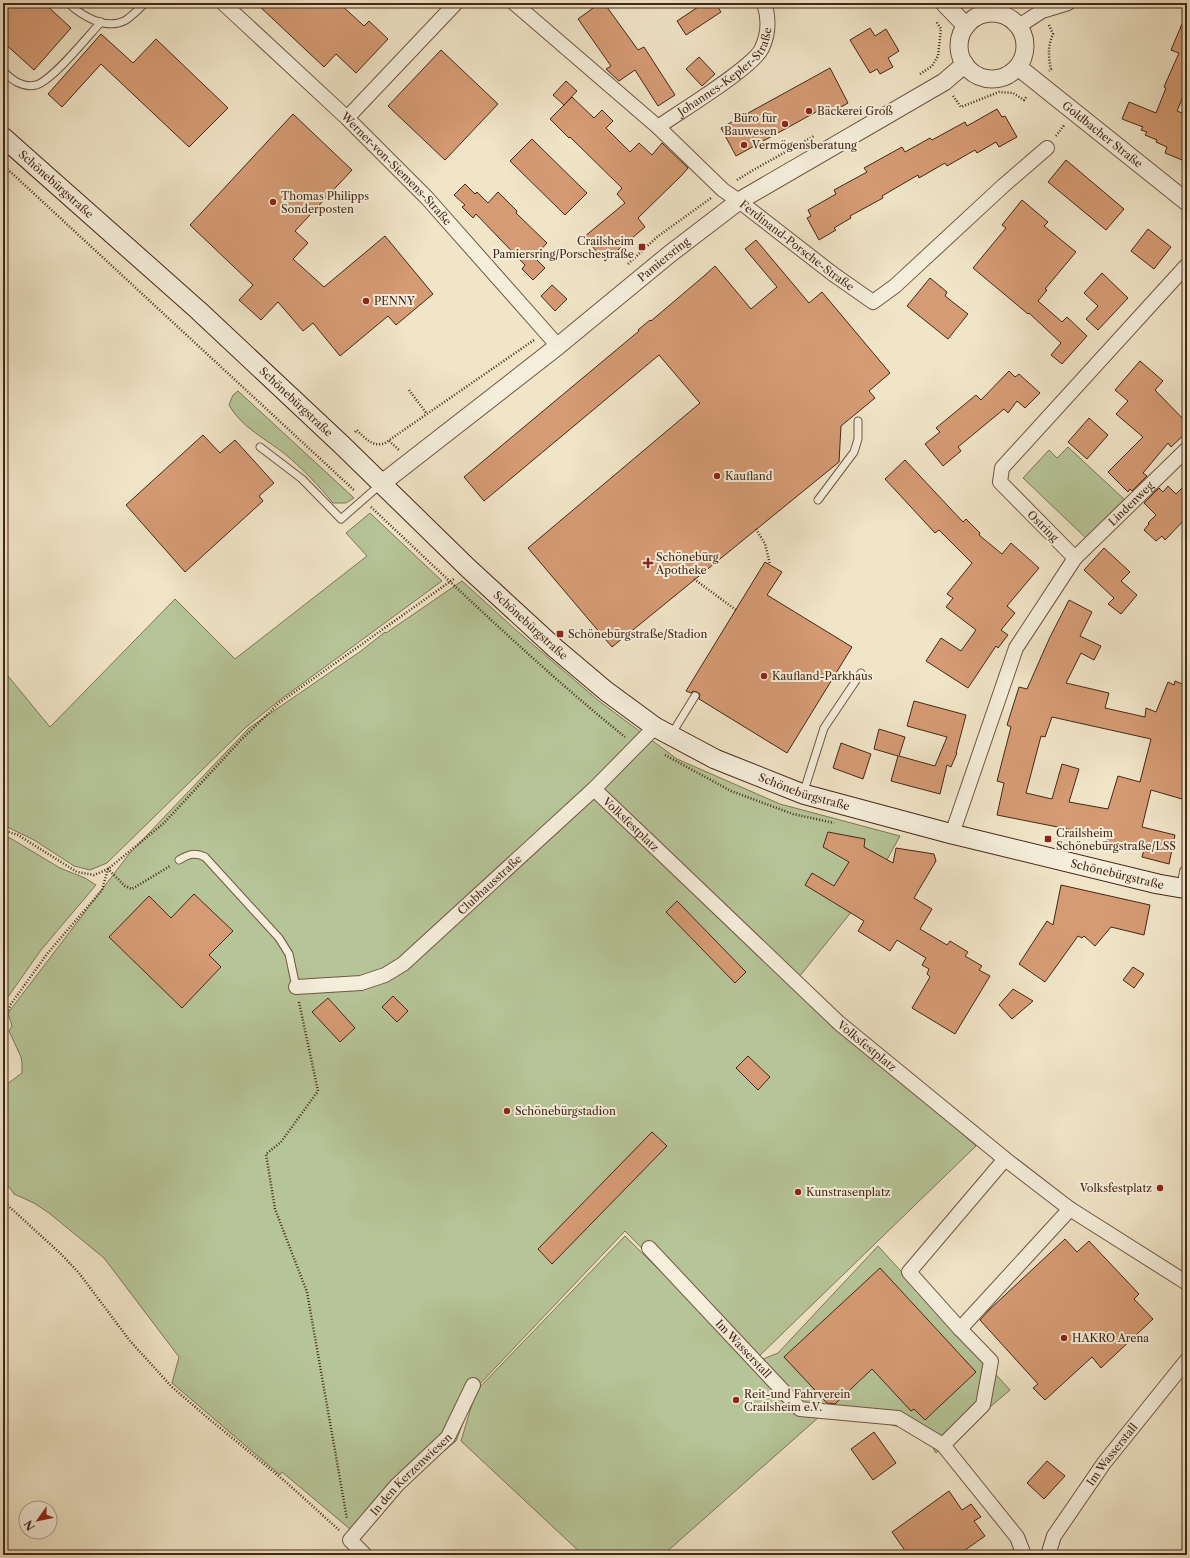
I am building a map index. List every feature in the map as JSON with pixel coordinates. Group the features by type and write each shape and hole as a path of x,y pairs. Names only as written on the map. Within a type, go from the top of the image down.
{"main road":[{"name":"Schönebürgstraße","path":"3,137 198,310 342,444 468,568 555,648 606,690 663,731 715,759 803,794 952,834 1158,884 1186,883"}],"street":[{"name":"Werner-von-Siemens-Straße","path":"223,3 347,118 427,198 558,346"},
{"path":"347,118 456,3"},
{"name":"Ferdinand-Porsche-Straße","path":"514,3 658,127 723,190 739,200 833,274 873,302 895,286 1047,148"},
{"name":"Johannes-Kepler-Straße","path":"658,127 748,64 762,49 768,23 768,16 764,3"},
{"path":"1019,26 1042,11 1068,3"},
{"path":"946,4 966,26"},
{"path":"987,13 999,13 1011,18 1019,26 1024,37 1025,47 1023,58 1018,67 1008,75 997,79 985,78 974,73 965,64 960,52 960,38 966,26 975,17 987,13"},
{"name":"Pamiersring","path":"381,484 558,346 671,253 739,200 944,82 965,64"},
{"name":"Goldbacher Straße","path":"1018,67 1187,202"},
{"name":"Ostring","path":"1075,558 1000,482 1002,468 1187,266"},
{"name":"Lindenweg","path":"1075,558 1187,449"},
{"path":"952,834 1016,648 1075,558"},
{"name":"Clubhausstraße","path":"296,987 361,982 385,975 403,964 594,789 637,746 663,731"},
{"name":"Volksfestplatz","path":"594,789 838,1023 1005,1159 1070,1209 1187,1283"},
{"path":"943,1445 982,1405 991,1361 909,1272 1005,1159"},
{"path":"960,1329 1070,1209"},
{"name":"Im Wasserstall","path":"649,1248 800,1409 898,1418 943,1445 1017,1537 1024,1555"},
{"name":"Im Wasserstall","path":"1048,1555 1054,1536 1104,1463 1187,1360"},
{"name":"In den Kerzenwiesen","path":"350,1540 397,1485 448,1437 472,1385"},
{"path":"350,1540 366,1555"}],"lane":[{"path":"68,3 77,12 88,19 114,23 124,20 145,3"},
{"path":"3,71 12,80 24,85 36,85 49,78 101,22"},
{"path":"818,500 854,452 858,439 858,422"},
{"path":"260,447 302,479 341,518 381,484"},
{"path":"803,794 824,728 861,673"},
{"path":"663,731 695,696"},
{"path":"179,860 188,855 197,853 205,857 279,938 289,954 296,987"}],"path":[{"path":"932,66 938,56 940,47 941,29 936,21 946,4"},
{"path":"1047,148 1074,112"},
{"path":"3,165 578,699 637,746"},
{"path":"324,462 357,430 371,442 381,445 546,332"},
{"path":"408,390 427,414"},
{"path":"756,529 764,544 770,564"},
{"path":"3,830 18,836 77,872 94,874 108,869 164,823 240,741 279,703 468,568"},
{"path":"694,580 736,610"},
{"path":"108,869 125,886 132,889 166,868"},
{"path":"3,1021 11,1004 47,954 102,890 108,869"},
{"path":"296,987 318,1091 281,1142 266,1154 275,1209 307,1292 350,1540"},
{"path":"3,1201 61,1254 79,1273 130,1342 172,1387 287,1483 350,1540"}],"green space":[{"path":"238,391 354,498 346,503 333,503 310,477 292,460 240,420 229,405 233,395"},
{"path":"1068,447 1125,500 1088,540 1023,478 1049,450 1057,458"},
{"path":"370,513 442,581 280,700 245,728 107,863 90,870 74,866 34,840 3,825 3,670 50,727 175,599 235,659 367,556 346,533"},
{"name":"Schönebürgstadion","path":"462,581 516,630 599,701 677,759 780,804 900,836 873,885 795,982 976,1146 753,1362 625,1231 477,1387 456,1441 350,1529 282,1472 280,1475 172,1383 179,1357 104,1258 49,1213 34,1203 14,1194 10,1188 3,1183 3,1087 22,1073 21,1057 9,1031 12,1026 8,1013 129,854 249,728 361,651 385,632 386,633"},
{"path":"3,836 10,838 60,868 85,878 96,885 41,950 3,1004"},
{"name":"Reit-und Fahrverein Crailsheim e.V.","path":"625,1236 753,1363 778,1353 878,1246 1010,1390 936,1453 924,1433 828,1409 663,1555 583,1555 461,1441 476,1391"}],"building":[{"path":"3,3 44,3 71,28 34,70 3,42"},
{"path":"256,3 339,3 364,26 369,21 388,39 356,73 336,54 324,67"},
{"path":"600,3 604,3 638,50 644,47 675,95 658,106 635,70 619,81 606,69 611,66 578,19"},
{"path":"704,3 715,3 721,12 686,35 677,21"},
{"path":"1187,12 1187,87 1177,111 1187,115 1187,162 1165,153 1167,147 1156,142 1157,140 1145,135 1147,132 1141,130 1143,127 1122,119 1129,102 1156,113 1166,88 1164,87 1179,53 1171,50"},
{"path":"870,28 875,36 886,29 899,51 888,58 893,67 880,74 877,69 870,73 850,40"},
{"path":"101,34 133,63 156,39 228,108 189,147 101,64 62,107 48,94"},
{"path":"441,50 498,104 445,160 388,106"},
{"path":"699,57 715,74 702,86 686,69"},
{"path":"830,68 848,103 829,114 825,107 736,156 721,128"},
{"path":"566,81 577,91 564,105 553,95"},
{"path":"572,97 594,118 602,110 613,121 606,128 630,152 639,143 652,155 662,143 688,168 638,218 645,227 605,261 584,237 625,203 617,194 622,188 550,119"},
{"path":"997,109 1002,117 1005,116 1017,137 999,147 996,142 977,153 975,150 947,166 945,163 919,178 918,175 882,196 883,198 850,216 851,218 834,228 836,230 819,240 807,218 811,216 808,210 836,194 834,190 867,172 864,168 902,147 905,152 930,138 932,140 965,122 967,126"},
{"path":"293,114 352,170 295,231 308,243 293,259 324,287 385,236 433,294 396,325 388,316 340,356 313,323 303,331 278,302 261,320 239,300 253,285 190,225"},
{"path":"532,139 587,193 565,215 510,161"},
{"path":"1066,160 1124,209 1106,230 1048,182"},
{"path":"465,184 475,194 477,192 488,203 498,192 517,211 516,213 547,243 534,257 545,268 533,280 522,269 525,265 476,214 473,218 462,207 465,205 454,195"},
{"path":"1022,200 1048,222 1044,226 1076,252 1045,289 1047,290 1038,301 1062,322 1067,317 1087,336 1062,364 1051,355 1061,343 1029,313 1028,314 973,268 1006,228 1002,225"},
{"path":"1148,229 1171,247 1154,269 1131,251"},
{"name":"Kaufland","path":"756,240 809,303 822,292 890,373 869,391 875,398 841,426 839,462 612,647 528,548 700,403 659,355 484,501 464,477 715,266 751,309 777,287 745,249"},
{"path":"1102,273 1128,298 1098,330 1086,319 1098,306 1084,293"},
{"path":"930,278 947,292 945,296 968,314 948,339 907,306"},
{"path":"552,285 567,299 555,311 541,296"},
{"path":"1140,361 1163,381 1155,390 1187,423 1187,432 1171,447 1168,443 1143,473 1147,476 1132,491 1130,489 1128,492 1108,472 1143,437 1116,414 1128,401 1115,390"},
{"path":"1009,371 1015,377 1019,374 1040,393 1025,408 1017,401 1008,413 1004,409 958,447 961,451 943,466 925,444 940,432 936,428 976,395 981,400"},
{"path":"1089,418 1108,435 1087,459 1068,442"},
{"path":"203,435 220,453 235,440 274,483 259,496 263,501 185,572 126,505"},
{"path":"905,460 963,522 966,519 980,533 979,535 1002,554 1011,543 1039,568 1007,606 1015,613 1001,630 1008,635 998,648 996,646 968,688 926,661 941,638 961,651 976,630 946,607 953,598 947,594 972,563 939,530 935,533 885,479"},
{"path":"1187,483 1187,517 1165,540 1162,536 1156,541 1144,530 1149,524 1148,523 1156,515 1144,503 1159,488 1163,492 1168,486 1176,494"},
{"path":"1104,548 1130,572 1121,581 1137,595 1121,614 1108,604 1114,598 1084,570"},
{"name":"Kaufland-Parkhaus","path":"765,562 782,572 767,595 852,647 787,753 699,699 700,694 697,692 693,691 691,693 686,691"},
{"path":"1069,600 1092,612 1080,636 1101,646 1094,660 1081,653 1066,683 1109,693 1105,708 1145,717 1146,708 1156,712 1168,682 1174,685 1175,681 1187,686 1187,782 1182,799 1151,790 1142,827 1175,835 1169,864 1142,857 1144,850 1107,842 1108,837 997,815 1004,783 997,781 1011,727 1007,725 1019,687 1027,689 1050,637","holes":["1052,717 1151,739 1140,782 1118,776 1108,809 1069,802 1079,769 1062,764 1052,799 1026,793 1041,736 1045,737"]},
{"path":"914,701 966,715 957,753 951,767 947,765 940,794 891,781 898,756 874,749 879,729 905,737 899,756 935,766 947,737 907,726"},
{"path":"841,743 871,754 863,779 833,768"},
{"path":"828,832 865,839 864,847 893,863 896,848 934,854 936,861 914,898 932,909 920,929 947,945 950,941 968,952 965,956 982,966 979,970 990,976 955,1034 912,1008 930,977 927,974 929,969 922,965 926,958 897,940 890,951 858,931 864,921 805,885 812,873 834,886 849,862 823,847"},
{"path":"1061,885 1150,905 1144,935 1111,927 1095,946 1084,936 1082,938 1078,936 1045,982 1019,964 1047,921 1053,925"},
{"path":"194,894 233,931 209,955 221,967 182,1008 109,937 149,896 171,918"},
{"path":"677,901 746,972 735,983 666,912"},
{"path":"1133,967 1144,974 1134,988 1123,980"},
{"path":"1013,989 1033,1001 1012,1019 999,1005"},
{"path":"393,996 408,1011 397,1022 382,1007"},
{"path":"328,998 355,1028 340,1042 312,1012"},
{"path":"748,1056 770,1077 758,1090 736,1068"},
{"path":"652,1132 667,1146 552,1264 538,1249"},
{"name":"HAKRO Arena","path":"1065,1239 1077,1252 1089,1241 1139,1294 1134,1299 1153,1319 1101,1368 1092,1357 1045,1400 1033,1388 1038,1384 980,1320"},
{"path":"880,1268 976,1372 925,1420 914,1409 911,1411 872,1369 835,1404 827,1403 784,1357"},
{"path":"874,1432 896,1463 873,1480 851,1449"},
{"path":"1047,1461 1065,1476 1044,1499 1027,1483"},
{"path":"949,1491 962,1510 971,1504 981,1517 974,1521 985,1536 958,1555 908,1555 892,1532"}],"place":[{"name":"Bäckerei Groß","path":"809,111"},
{"name":"Büro für Bauwesen","path":"785,124"},
{"name":"Vermögensberatung","path":"744,145"},
{"name":"Thomas Philipps Sonderposten","path":"273,202"},
{"name":"Crailsheim Pamiersring/Porschestraße","path":"642,247"},
{"name":"PENNY","path":"366,301"},
{"name":"Kaufland","path":"717,476"},
{"name":"Schönebürg Apotheke","path":"648,563"},
{"name":"Schönebürgstraße/Stadion","path":"560,634"},
{"name":"Kaufland-Parkhaus","path":"764,676"},
{"name":"Crailsheim Schönebürgstraße/LSS","path":"1048,839"},
{"name":"Schönebürgstadion","path":"507,1111"},
{"name":"Volksfestplatz","path":"1160,1188"},
{"name":"Kunstrasenplatz","path":"798,1192"},
{"name":"HAKRO Arena","path":"1064,1338"},
{"name":"Reit-und Fahrverein Crailsheim e.V.","path":"736,1400"}]}
